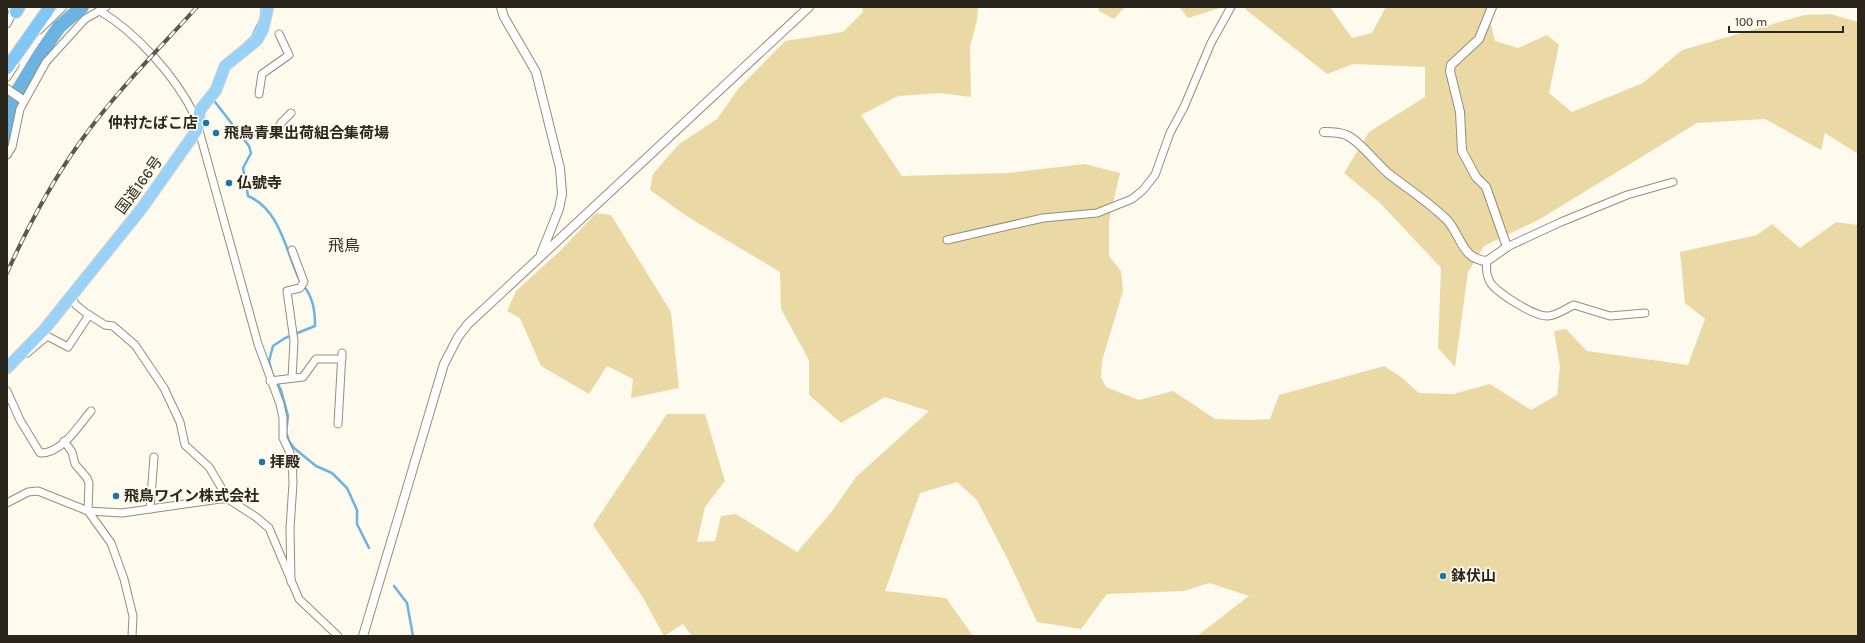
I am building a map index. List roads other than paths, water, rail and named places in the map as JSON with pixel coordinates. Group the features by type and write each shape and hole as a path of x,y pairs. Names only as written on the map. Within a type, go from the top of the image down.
{"highway":[{"path":"7,61 44,7"},
{"path":"7,68 50,7"},
{"name":"国道166号","path":"7,368 44,330 142,208 197,130 200,110 213,94 225,66 257,40 263,29 268,7"}],"street":[{"path":"7,77 37,32 63,7"},
{"path":"501,7 504,17 536,72 560,168 562,194 560,209 541,256"},
{"path":"363,636 444,364 458,337 468,324 809,7"},
{"path":"947,240 1043,218 1097,213 1132,199 1143,190 1154,175 1170,132 1184,107 1211,43 1231,7"},
{"path":"1492,7 1479,39 1451,65 1450,71 1460,112 1462,151 1476,177 1486,187 1507,247"},
{"path":"7,25 17,9"},
{"path":"7,155 12,147 16,133 18,115 24,100 50,57 85,19 103,9 155,58 189,103 195,116 212,173 239,278 281,404 283,438 292,457 293,483 290,528 291,582"},
{"path":"259,94 262,74 289,55 279,34"},
{"path":"7,89 24,100"},
{"path":"258,134 278,129 281,123 291,113"},
{"path":"1324,132 1346,135 1389,174 1420,197 1447,220 1455,230 1464,250 1480,260 1488,261"},
{"path":"1645,313 1610,316 1574,304 1549,316 1536,314 1502,293 1490,282 1486,272 1488,261 1507,247 1561,222 1627,195 1673,182"},
{"path":"292,250 302,285 286,291 294,341 292,378"},
{"path":"70,296 76,305 89,315 105,325 113,326 135,345 164,388 180,422 185,445 209,467 228,499 269,528 299,599 338,636"},
{"path":"24,351 27,353 34,349 47,336 68,347 89,315"},
{"path":"274,380 302,377 316,359 342,356 338,424"},
{"path":"7,391 20,420 40,453 53,452 91,411"},
{"path":"64,441 72,452 76,464 87,478 89,483 88,511 111,543 124,579 133,616 132,636"},
{"path":"150,509 154,457"},
{"path":"7,503 28,492 38,491 88,511 122,513 228,499"}],"waterway":[{"path":"7,145 12,112 11,102 59,27 82,7"},
{"path":"261,13 262,7"},
{"path":"246,42 252,37 259,22"},
{"path":"212,98 249,146 251,153 243,168 248,196 268,211 275,222 281,233 300,281"},
{"path":"303,285 313,304 315,326 285,338 273,346 269,361 272,373 281,390 288,416 286,432 289,441 294,448 316,466 332,473 347,488 357,510 357,524 369,548"},
{"path":"394,586 407,603 413,636"}],"railway":[{"path":"7,273 40,207 78,145 120,91 197,7"}],"place":[{"name":"仲村たばこ店","path":"206,123"},
{"name":"飛鳥青果出荷組合集荷場","path":"216,133"},
{"name":"仏號寺","path":"229,183"},
{"name":"拝殿","path":"262,462"},
{"name":"飛鳥ワイン株式会社","path":"116,496"},
{"name":"鉢伏山","path":"1443,576"}],"district":[{"name":"飛鳥","path":"344,245"}]}
